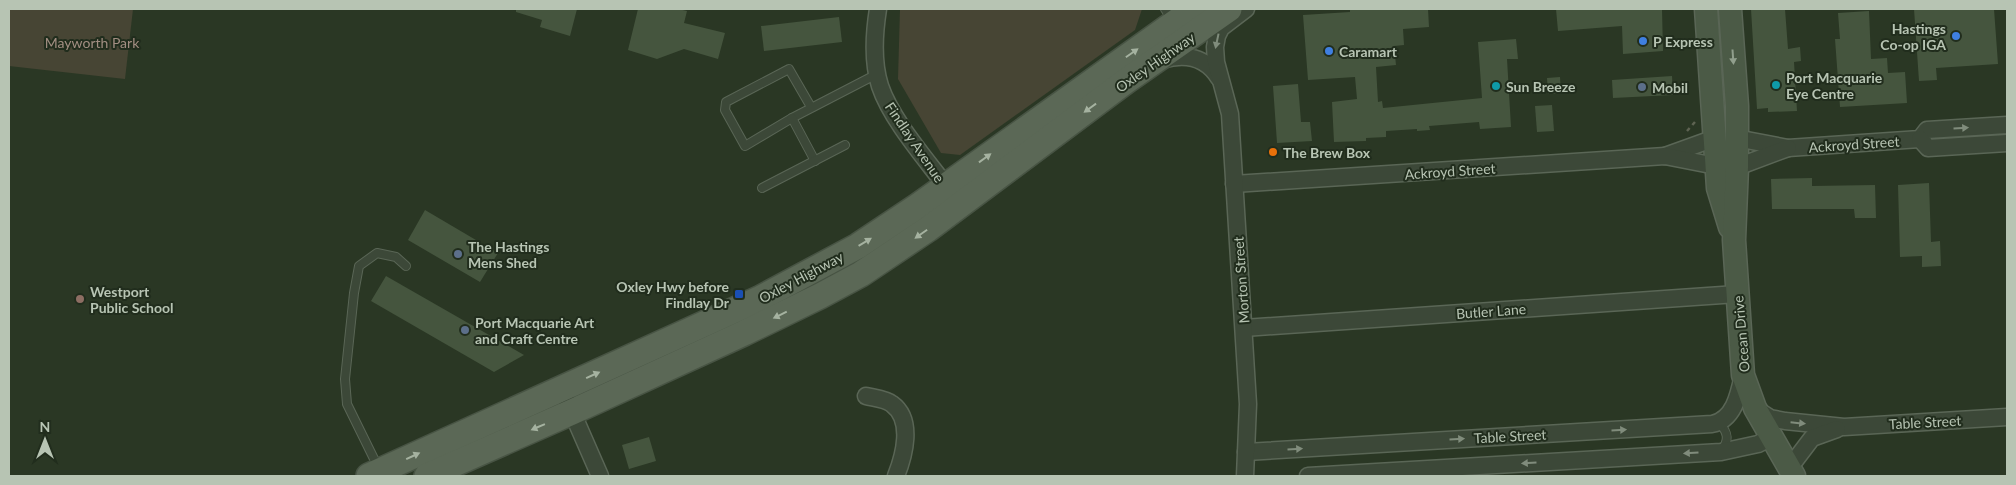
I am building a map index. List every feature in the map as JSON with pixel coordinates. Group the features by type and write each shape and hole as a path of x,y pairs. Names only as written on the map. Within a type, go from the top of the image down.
{"main road":[{"name":"Oxley Highway","path":"427,476 572,412 820,296 893,254 953,195 1170,16 1194,9"},
{"name":"Oxley Highway","path":"374,474 759,299 827,264 874,236 953,195 1156,61 1229,9"},
{"name":"Ocean Drive","path":"1706,9 1725,138 1743,375 1755,408 1792,472"},
{"name":"Ocean Drive","path":"1725,138 1737,106 1730,9"}],"street":[{"name":"Findlay Avenue","path":"878,9 875,44 877,74 885,98 897,119 953,195"},
{"name":"Morton Street","path":"1245,476 1248,404 1230,114 1216,62 1215,47 1221,28 1246,9"},
{"name":"Morton Street","path":"1156,61 1185,57 1201,60 1213,68 1223,84"},
{"name":"Ackroyd Street","path":"1234,184 1665,156 1727,166 1788,148 1920,139 1927,130 2007,124"},
{"name":"Ackroyd Street","path":"1665,156 1725,138 1788,148"},
{"name":"Ackroyd Street","path":"1920,139 1928,148 2007,143"},
{"name":"Butler Lane","path":"1244,328 1737,294"},
{"path":"1719,422 1732,408 1738,395 1743,375"},
{"path":"562,388 600,476"},
{"path":"866,396 891,402 900,412 905,435 904,450 898,476"},
{"name":"Table Street","path":"1755,408 1770,418 1844,427 2007,418"},
{"name":"Table Street","path":"1246,452 1719,422"},
{"name":"Table Street","path":"1792,472 1812,438 1844,427"},
{"name":"Table Street","path":"1308,476 1721,452 1758,444 1772,437"}],"lane":[{"path":"811,107 789,69 726,102 725,110 745,146 811,107 877,74"},
{"path":"792,118 815,161"},
{"path":"762,188 845,145"},
{"path":"374,474 347,404 345,379 354,293 359,266 376,253 396,257 406,266"},
{"path":"1719,422 1725,428 1728,436 1721,452"}],"green space":[{"name":"Mayworth Park","path":"9,9 133,9 125,79 9,66"},
{"path":"900,9 1142,9 1135,30 960,155 941,153 898,79"}],"building":[{"path":"516,9 577,9 570,36 540,27 542,20 516,12"},
{"path":"638,9 678,9 687,11 684,23 725,33 718,59 684,49 657,59 628,50"},
{"path":"1350,9 1428,9 1429,27 1403,29 1404,45 1394,46 1396,65 1376,67 1378,102 1382,101 1383,108 1482,98 1478,42 1516,39 1518,59 1507,59 1511,127 1480,129 1479,122 1429,126 1430,130 1386,131 1386,137 1366,138 1366,141 1334,142 1332,102 1357,99 1355,77 1308,80 1303,15 1350,12"},
{"path":"1556,9 1662,9 1663,51 1623,54 1622,26 1558,31"},
{"name":"Port Macquarie Eye Centre","path":"1751,9 1785,9 1788,49 1800,47 1801,61 1794,62 1797,111 1768,112 1768,108 1757,109"},
{"name":"Hastings Co-op IGA","path":"1914,9 1994,9 1998,64 1936,68 1937,80 1919,81"},
{"path":"1869,11 1871,59 1887,58 1888,73 1905,72 1907,103 1840,107 1835,39 1840,39 1838,13"},
{"path":"839,17 842,42 764,51 761,26"},
{"name":"Mobil","path":"1672,76 1673,95 1613,98 1612,80"},
{"path":"1560,77 1561,93 1548,94 1547,78"},
{"path":"1298,84 1301,122 1310,122 1312,141 1277,143 1273,86"},
{"path":"1552,105 1554,131 1537,132 1535,106"},
{"path":"1812,178 1812,186 1875,185 1876,218 1855,218 1854,209 1772,209 1771,179"},
{"path":"1929,183 1931,242 1940,241 1941,266 1922,267 1922,256 1900,257 1898,185"},
{"path":"425,210 498,253 480,282 408,240"},
{"path":"386,276 524,355 494,372 371,301"},
{"path":"649,437 656,461 629,469 622,445"}],"place":[{"name":"Hastings Co-op IGA","path":"1956,36"},
{"name":"P Express","path":"1643,41"},
{"name":"Caramart","path":"1329,51"},
{"name":"Port Macquarie Eye Centre","path":"1776,85"},
{"name":"Sun Breeze","path":"1496,86"},
{"name":"Mobil","path":"1642,87"},
{"name":"The Brew Box","path":"1273,152"},
{"name":"The Hastings Mens Shed","path":"458,254"},
{"name":"Oxley Hwy before Findlay Dr","path":"739,294"},
{"name":"Westport Public School","path":"80,299"},
{"name":"Port Macquarie Art and Craft Centre","path":"465,330"}]}
